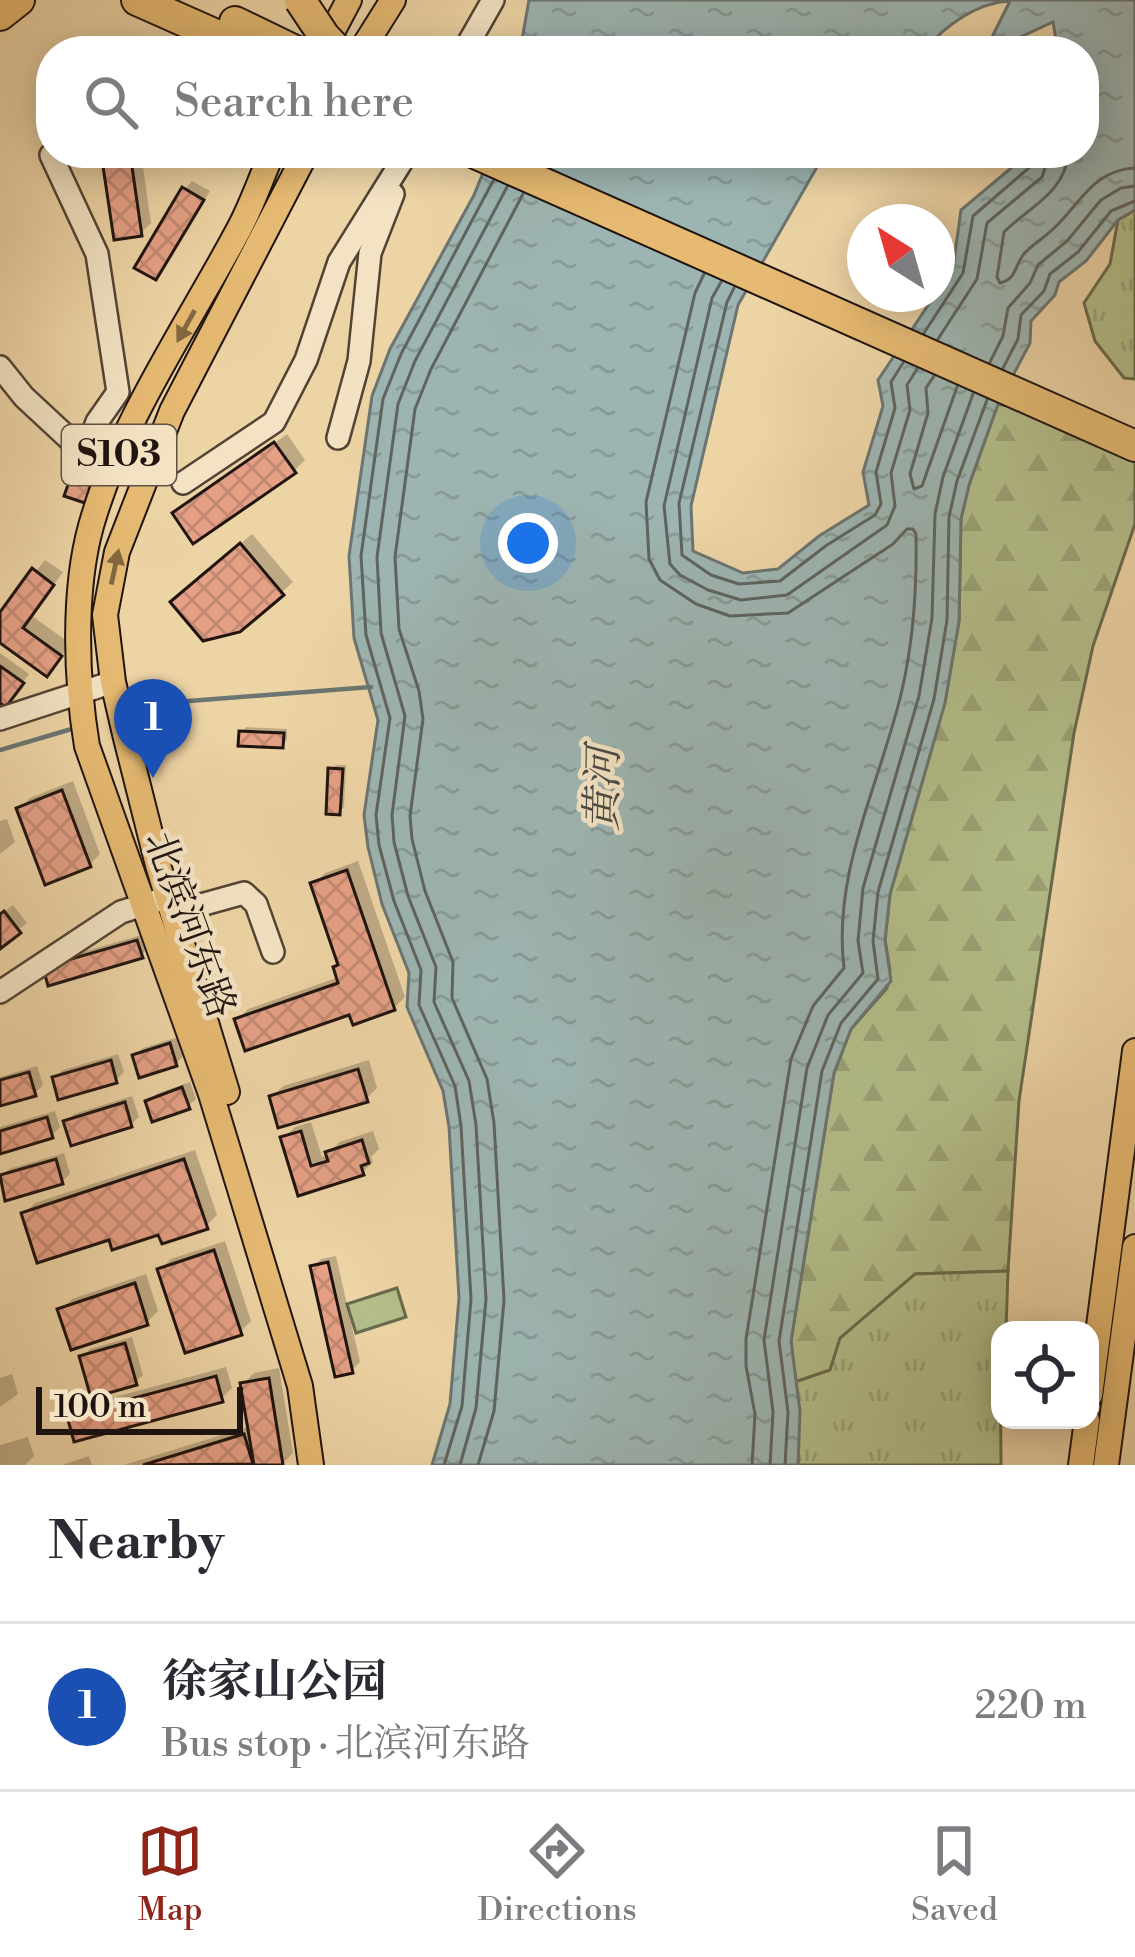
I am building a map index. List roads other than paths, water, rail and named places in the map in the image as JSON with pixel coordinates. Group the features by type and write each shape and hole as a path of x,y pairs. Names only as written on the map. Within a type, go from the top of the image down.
{"highway":[{"path":"0,14 19,0"},
{"path":"137,0 206,16 257,36"},
{"path":"300,0 323,36"},
{"path":"206,16 232,36"},
{"path":"509,168 1135,446"},
{"path":"552,168 1135,429"}],"main road":[{"path":"330,36 350,0"},
{"path":"370,36 393,0"},
{"name":"北滨河东路","path":"266,168 242,223 143,403 109,476 91,528 81,579 80,702 87,746 175,988 264,1266 300,1386 311,1465"},
{"name":"北滨河东路","path":"298,168 172,411 141,482 118,552 105,615 126,738 170,905 314,1384 326,1465"},
{"path":"1099,1326 1135,1052"},
{"path":"1106,1465 1135,1247"},
{"path":"1081,1465 1086,1429"}],"street":[{"path":"473,36 493,0"},
{"path":"57,168 97,254 118,392 97,422 88,446"},
{"path":"183,483 274,422 307,360 339,262 399,168"},
{"path":"338,438 359,361 370,254 402,168"},
{"path":"0,368 24,398 88,446 109,476"},
{"path":"84,413 88,446"},
{"path":"0,719 115,693"},
{"path":"0,992 121,912 142,904 170,905 238,892 249,895 273,952"}],"water":[{"name":"黄河","path":"529,0 1135,0 1135,210 1118,220 1086,261 1059,282 1055,295 1031,321 1030,343 998,404 969,485 961,519 959,621 945,703 890,894 885,940 891,981 851,1029 834,1073 791,1341 800,1411 798,1465 432,1465 450,1404 459,1298 443,1091 407,1007 409,973 382,904 364,815 378,720 354,638 349,556 372,396 390,349 485,168 816,168 738,305 691,506 693,551 743,573 778,569 869,505 863,472 883,406 878,380 924,312 955,312 961,210 1011,168 1099,168 1099,36 1055,36 1053,22 1023,36 993,36 1010,1 963,17 938,36 523,36"}],"waterway":[{"path":"127,716 189,701 371,687"},
{"path":"0,750 75,728"}],"place":[{"name":"徐家山公园","path":"153,778"}]}
